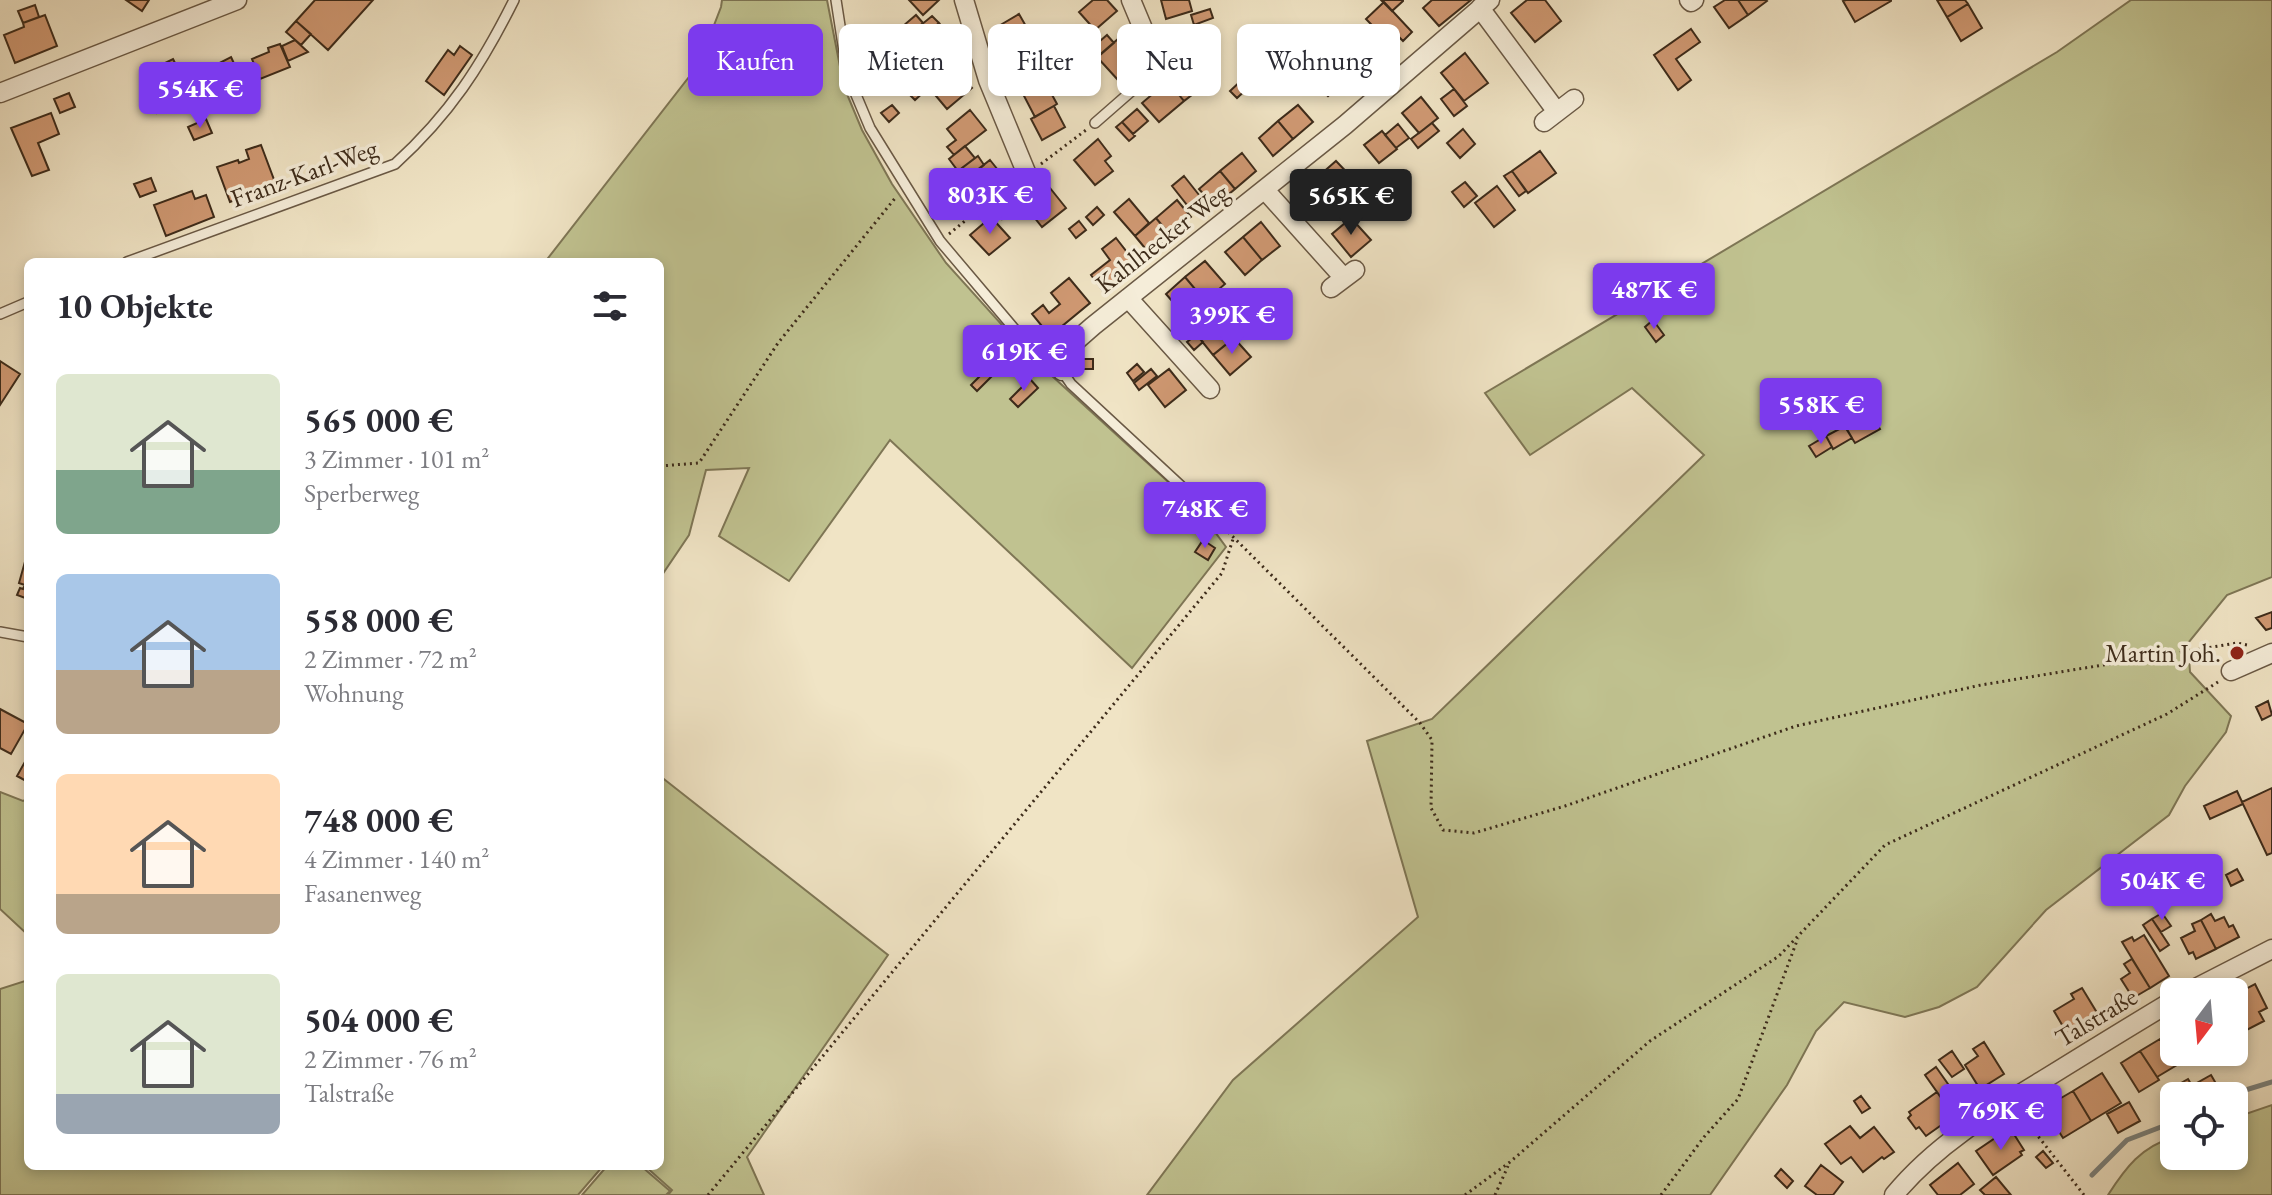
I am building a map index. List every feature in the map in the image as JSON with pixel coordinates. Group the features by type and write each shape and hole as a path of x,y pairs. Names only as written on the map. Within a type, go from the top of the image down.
{"street":[{"path":"0,93 237,0"},
{"path":"964,0 988,80 1026,172"},
{"path":"1131,0 1141,24"},
{"path":"1485,4 1551,117 1574,99"},
{"name":"Kahlhecker Weg","path":"1062,371 1069,347 1265,190 1485,4"},
{"path":"1265,190 1344,279"},
{"path":"1128,298 1210,389"},
{"path":"2231,671 2272,653"},
{"path":"2215,978 2272,949"},
{"name":"Talstraße","path":"1894,1195 1912,1173 1941,1147 2010,1100 2160,1009"}],"lane":[{"name":"Franz-Karl-Weg","path":"138,258 395,164 419,143 466,88 514,0"},
{"path":"836,0 845,58 870,128 940,241 1034,352 1062,371 1071,384 1181,486"},
{"path":"1095,123 1126,96"},
{"path":"0,314 24,304"},
{"path":"0,632 24,636"}],"path":[{"path":"940,241 1026,172 1046,162 1095,123"},
{"path":"664,466 699,463 778,343 906,185"},
{"path":"1181,486 1420,723 1432,740 1431,808 1443,830 1474,833 1565,806 1796,726 1981,685 2162,654 2237,643 2249,645"},
{"path":"708,1195 1222,573 1234,536"},
{"path":"1465,1195 1510,1162 1650,1041 1779,956 1885,845 2167,714 2231,671"},
{"path":"1661,1195 1704,1137 1738,1099 1800,934"},
{"path":"2010,1100 2084,1195"},
{"path":"1495,1195 1510,1162"}],"green space":[{"path":"722,0 827,0 839,61 839,96 848,96 862,130 892,184 946,263 1029,355 1198,509 1226,547 1132,668 890,440 789,581 719,536 749,468 706,470 689,535 664,572 664,258 548,258 688,78 688,96 823,96 823,24 714,24"},
{"path":"2131,0 2272,0 2272,577 2227,595 2188,643 2190,672 2231,716 2226,732 2185,786 2169,815 2046,910 1977,987 1939,1007 1905,1017 1844,1002 1816,1031 1787,1085 1710,1195 1147,1195 1233,1080 1418,917 1367,741 1432,719 1704,455 1632,388 1530,455 1485,393 2057,52"},
{"path":"664,779 888,955 747,1157 764,1195 668,1195 672,1190 650,1170 664,1170"},
{"path":"0,792 24,800 24,931 0,909"},
{"path":"24,981 24,1170 600,1170 578,1195 0,1195 0,989"},
{"path":"2272,1105 2272,1195 2108,1195 2135,1159 2160,1142 2160,1170 2248,1170 2248,1113"},
{"path":"604,1170 646,1170 670,1191 666,1195 582,1195"}],"building":[{"path":"126,0 149,0 142,11"},
{"path":"315,0 373,0 328,50 296,21"},
{"path":"909,0 939,0 923,15"},
{"path":"1093,0 1107,0 1117,11 1101,25 1090,24 1079,12"},
{"path":"1161,0 1189,0 1192,11 1166,19"},
{"path":"1381,0 1403,0 1403,1 1392,11"},
{"path":"1432,0 1471,0 1439,26 1423,8"},
{"path":"1527,0 1545,0 1561,21 1535,42 1511,13"},
{"path":"1725,0 1738,0 1748,15 1729,28 1714,7"},
{"path":"1738,0 1766,0 1767,1 1748,15"},
{"path":"1937,0 1965,0 1968,4 1947,17"},
{"path":"1843,1 1891,1 1855,22"},
{"path":"1384,2 1412,32 1403,41 1400,38 1400,24 1371,24 1366,19"},
{"path":"1968,4 1982,28 1961,41 1947,17"},
{"path":"35,5 39,17 23,23 18,11"},
{"path":"1210,9 1213,18 1194,24 1191,15"},
{"path":"1019,14 1025,24 1002,24"},
{"path":"45,15 57,46 15,63 4,35 24,27 23,23"},
{"path":"916,15 923,23 922,24 905,24"},
{"path":"932,16 939,23 938,24 922,24"},
{"path":"296,21 311,34 301,45 286,32"},
{"path":"1691,29 1700,42 1676,59 1691,80 1678,90 1654,55"},
{"path":"1107,35 1114,43 1101,54 1101,40"},
{"path":"295,40 308,52 288,61 282,46"},
{"path":"1117,40 1117,79 1101,61 1101,54"},
{"path":"280,44 290,67 260,79 252,59"},
{"path":"460,46 472,55 444,95 426,81 448,50 454,55"},
{"path":"1465,53 1488,83 1464,101 1441,73"},
{"path":"231,57 243,83 214,97 202,72"},
{"path":"173,59 180,73 164,81 157,67"},
{"path":"180,73 191,97 157,113 146,89"},
{"path":"1237,85 1239,96 1237,98 1230,91"},
{"path":"1454,89 1467,106 1454,116 1441,99"},
{"path":"69,93 75,107 60,113 54,99"},
{"path":"936,96 962,96 947,109"},
{"path":"1024,96 1053,96 1057,104 1035,117"},
{"path":"1150,96 1180,96 1184,101 1159,122 1142,103"},
{"path":"1421,97 1438,118 1419,133 1402,113"},
{"path":"892,105 899,113 889,122 881,113"},
{"path":"1298,105 1313,122 1293,139 1278,121"},
{"path":"1054,106 1065,127 1042,140 1031,119"},
{"path":"1137,109 1148,121 1133,134 1122,122"},
{"path":"970,110 986,130 954,155 947,147 956,140 947,129"},
{"path":"51,113 59,134 38,143 49,170 32,176 11,128"},
{"path":"206,119 212,133 194,140 188,127"},
{"path":"1278,121 1293,139 1273,156 1259,138"},
{"path":"1122,122 1135,136 1129,141 1116,127"},
{"path":"1432,123 1439,131 1418,148 1411,139"},
{"path":"1398,124 1409,138 1396,148 1385,135"},
{"path":"1463,129 1475,144 1460,158 1447,143"},
{"path":"1382,131 1397,149 1379,163 1364,145"},
{"path":"1098,139 1111,156 1105,161 1113,171 1095,185 1074,160"},
{"path":"261,145 276,185 230,202 217,167 249,159 246,150"},
{"path":"965,146 975,158 958,171 949,159"},
{"path":"1540,151 1556,173 1528,193 1512,171"},
{"path":"1242,153 1256,171 1235,189 1220,171"},
{"path":"978,156 984,165 969,177 962,168"},
{"path":"990,160 1006,180 983,198 967,178"},
{"path":"1336,161 1358,184 1341,198 1321,174"},
{"path":"1220,171 1235,189 1214,206 1199,189"},
{"path":"1512,171 1526,191 1519,196 1504,176"},
{"path":"1321,174 1341,198 1324,212 1305,186"},
{"path":"1184,176 1203,200 1191,210 1172,186"},
{"path":"151,178 156,191 140,197 134,184"},
{"path":"1465,182 1477,196 1464,207 1452,192"},
{"path":"1046,183 1066,208 1042,227 1022,202"},
{"path":"1497,186 1515,210 1494,227 1475,203"},
{"path":"1307,189 1317,200 1306,209 1296,198"},
{"path":"192,191 195,199 206,195 214,217 166,236 154,205"},
{"path":"1004,198 1014,210 1002,219 992,206"},
{"path":"1129,199 1149,223 1135,236 1114,212"},
{"path":"1177,200 1191,217 1170,235 1156,218"},
{"path":"1097,207 1104,215 1093,225 1086,217"},
{"path":"991,217 1010,238 989,255 970,235"},
{"path":"1156,218 1170,235 1149,253 1135,236"},
{"path":"1351,218 1371,240 1351,257 1332,234"},
{"path":"1079,221 1086,230 1076,238 1069,229"},
{"path":"1261,222 1280,246 1262,260 1243,237"},
{"path":"1243,237 1262,260 1245,275 1225,252"},
{"path":"1116,238 1137,265 1103,291 1091,275 1110,260 1102,249"},
{"path":"1205,261 1225,284 1205,301 1185,277"},
{"path":"1185,277 1205,301 1186,317 1166,294"},
{"path":"1069,278 1090,303 1050,336 1032,314 1043,305 1049,313 1060,304 1051,293"},
{"path":"1653,320 1664,335 1656,342 1645,327"},
{"path":"1221,322 1234,338 1213,355 1200,339"},
{"path":"1196,335 1203,342 1194,350 1187,342"},
{"path":"1234,338 1251,357 1230,375 1213,355"},
{"path":"997,350 1008,360 977,391 971,385 980,376 975,372"},
{"path":"1081,359 1093,359 1093,369 1081,369"},
{"path":"0,361 20,374 0,405"},
{"path":"1137,364 1144,372 1133,381 1127,373"},
{"path":"1151,369 1157,376 1139,390 1134,383"},
{"path":"1169,369 1186,390 1165,407 1148,385"},
{"path":"1030,379 1038,388 1018,407 1010,399"},
{"path":"1865,402 1880,429 1855,443 1839,417"},
{"path":"1845,426 1852,438 1833,449 1826,436"},
{"path":"1826,436 1832,447 1816,457 1809,446"},
{"path":"1203,540 1215,548 1208,560 1195,552"},
{"path":"24,565 24,585 19,583"},
{"path":"20,588 24,598 17,595"},
{"path":"2272,612 2272,628 2266,630 2256,618"},
{"path":"2268,701 2272,715 2262,720 2256,707"},
{"path":"0,709 24,722 24,731 11,754 0,748"},
{"path":"24,764 24,780 17,776"},
{"path":"2272,788 2272,853 2267,855 2242,802"},
{"path":"2237,791 2243,804 2210,819 2204,806"},
{"path":"2237,869 2243,880 2231,886 2226,875"},
{"path":"2211,879 2219,895 2208,900 2203,892 2197,895 2194,888"},
{"path":"2162,913 2171,926 2161,932 2152,919"},
{"path":"2211,914 2215,921 2224,917 2239,937 2216,949 2201,920"},
{"path":"2152,919 2169,945 2160,951 2143,925"},
{"path":"2201,920 2216,949 2196,959 2193,952 2189,954 2181,938 2195,931 2192,924"},
{"path":"2144,935 2169,976 2160,978 2160,982 2150,988 2122,942 2132,937 2134,941"},
{"path":"2132,959 2150,988 2133,998 2121,979 2130,973 2124,964"},
{"path":"2255,984 2267,1008 2259,1012 2264,1021 2248,1029 2248,988"},
{"path":"2082,988 2099,1016 2068,1035 2054,1011 2074,999 2071,994"},
{"path":"2160,1039 2160,1066 2175,1066 2157,1077 2140,1051"},
{"path":"1984,1042 2004,1074 1980,1089 1965,1065 1978,1056 1973,1049"},
{"path":"1952,1051 1964,1069 1952,1077 1939,1060"},
{"path":"2140,1051 2159,1080 2139,1092 2121,1063"},
{"path":"1936,1067 1965,1108 1954,1116 1925,1075"},
{"path":"2102,1073 2121,1103 2091,1121 2073,1091"},
{"path":"2211,1075 2215,1082 2199,1082"},
{"path":"2073,1091 2091,1121 2063,1138 2044,1108"},
{"path":"1937,1092 1954,1116 1926,1136 1908,1118 1911,1115 1909,1112"},
{"path":"1861,1096 1870,1108 1862,1113 1854,1101"},
{"path":"2129,1102 2140,1121 2118,1133 2107,1114"},
{"path":"1850,1126 1860,1138 1874,1127 1894,1152 1863,1172 1851,1157 1841,1164 1825,1144"},
{"path":"2010,1128 2024,1150 2020,1152 2022,1155 1993,1175 1976,1151"},
{"path":"2043,1151 2053,1163 2046,1168 2036,1157"},
{"path":"1958,1163 1974,1184 1960,1195 1938,1195 1930,1185"},
{"path":"1821,1165 1843,1182 1833,1195 1817,1195 1805,1186"},
{"path":"1781,1169 1793,1181 1787,1188 1775,1176"},
{"path":"1996,1177 2011,1195 1985,1195 1980,1190"}],"waterway":[{"path":"2248,1089 2272,1082"},
{"path":"2092,1175 2127,1140 2160,1127"}],"place":[{"name":"Martin Joh.","path":"2237,653"}]}
